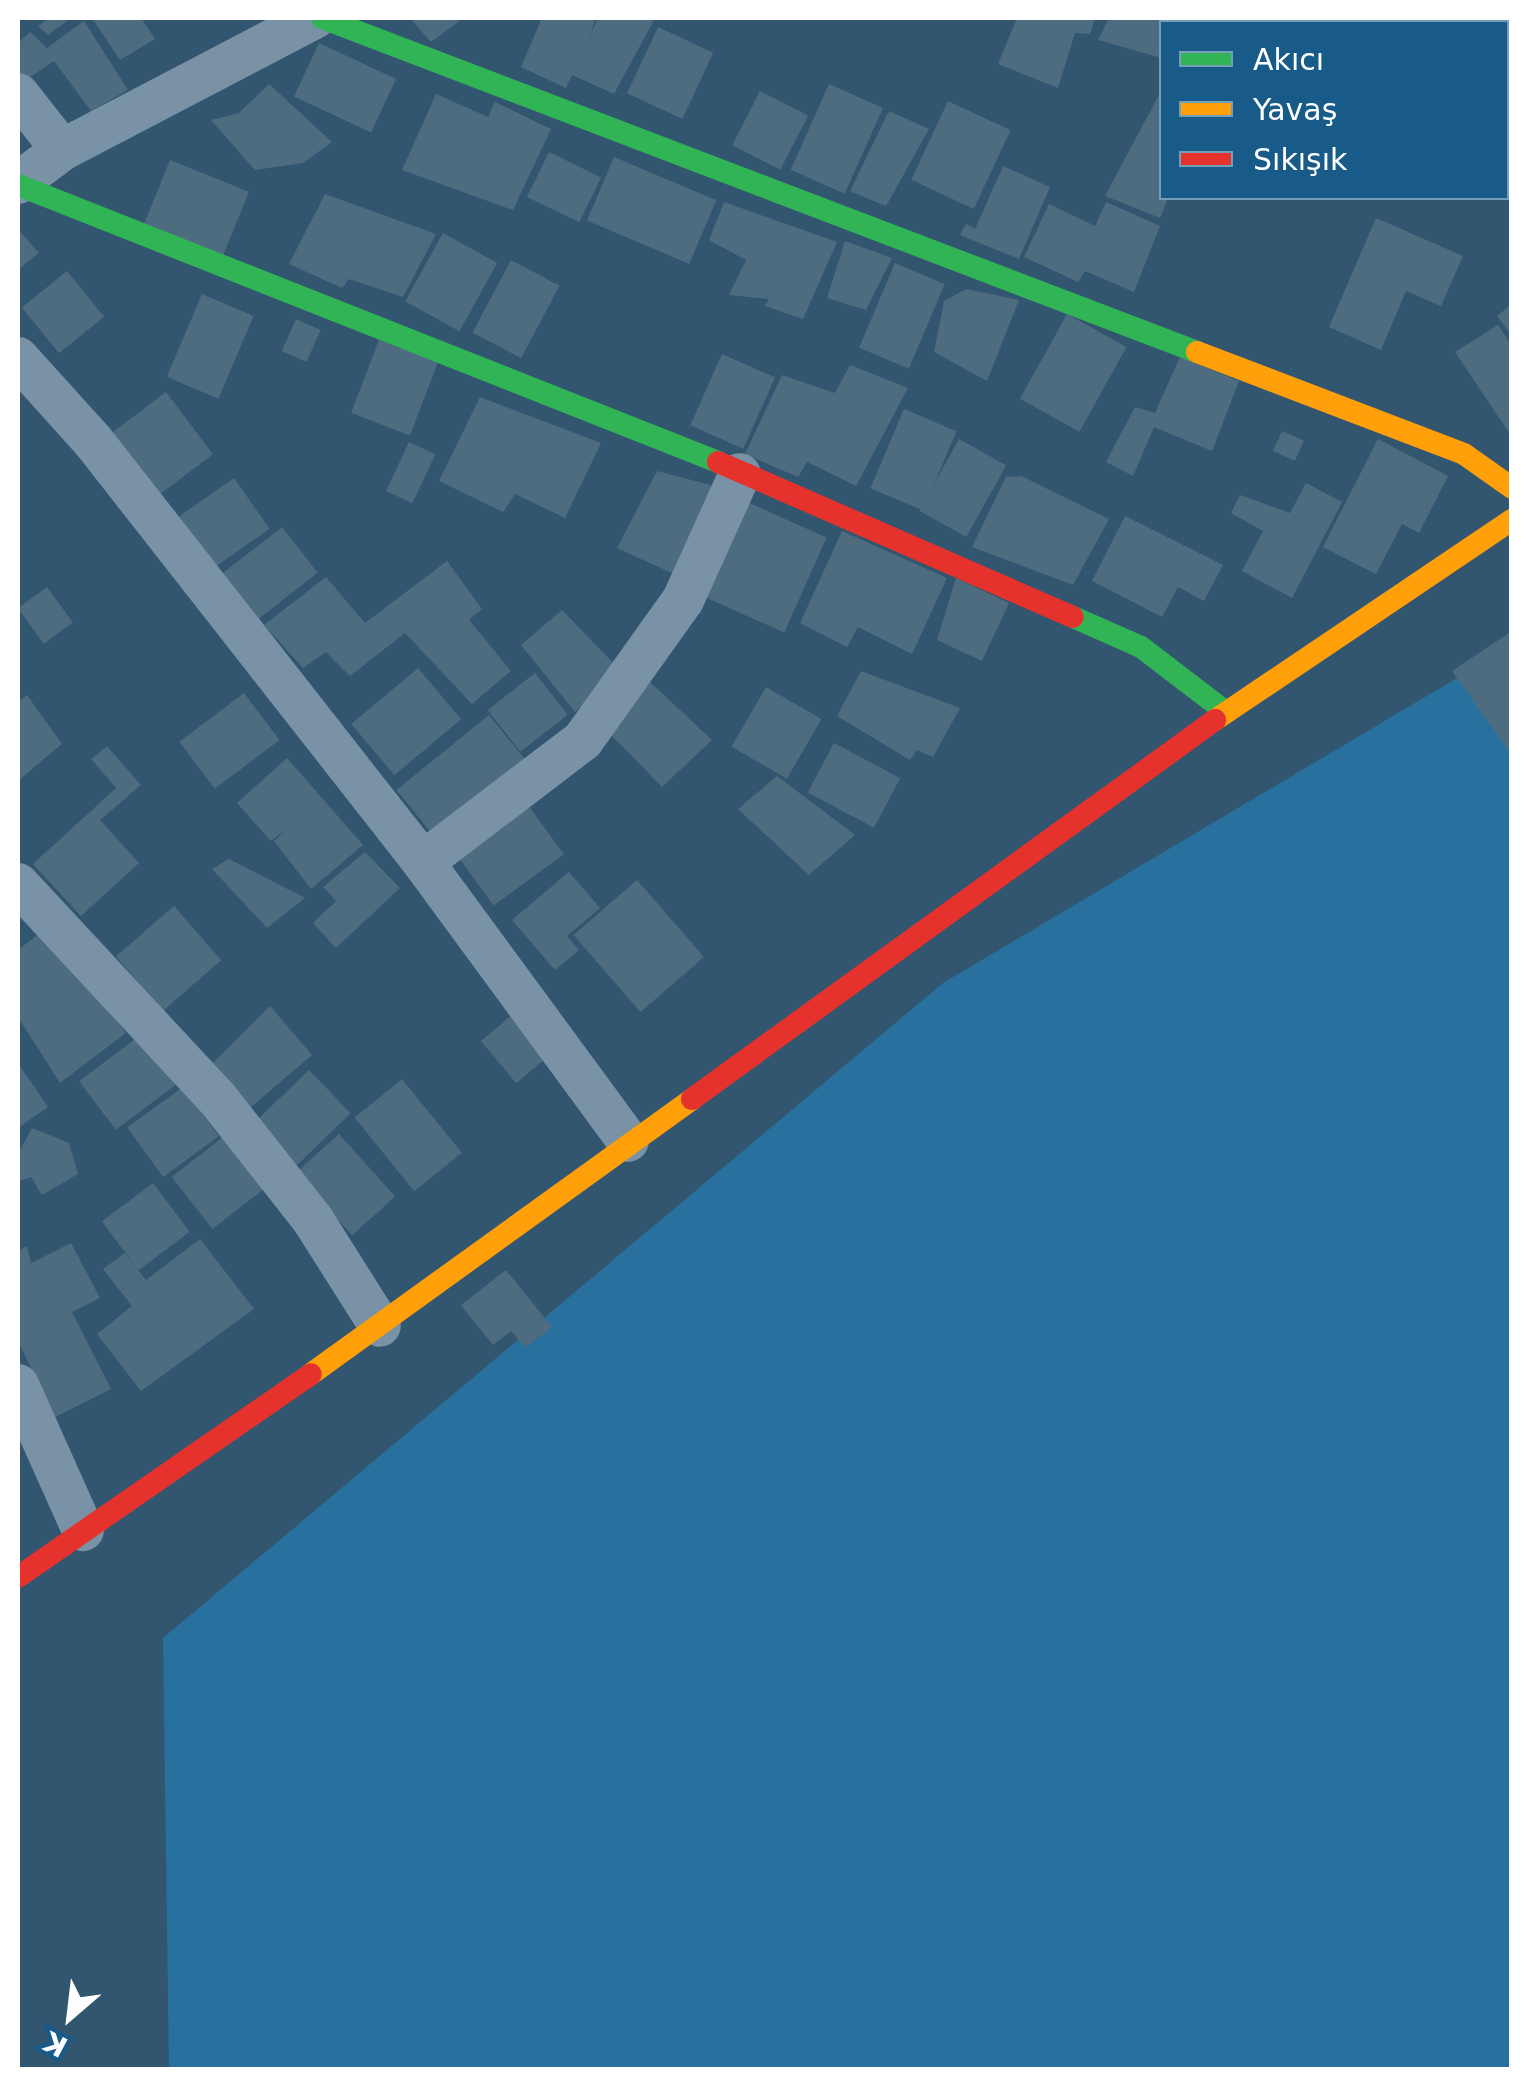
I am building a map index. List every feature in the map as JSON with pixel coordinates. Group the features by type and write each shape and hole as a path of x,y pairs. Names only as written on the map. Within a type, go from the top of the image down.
{"street":[{"path":"18,184 62,150 319,18 1464,454 1512,488"},
{"path":"18,94 62,150"},
{"path":"18,184 572,398 1141,646 1226,712"},
{"path":"18,358 94,441 423,862 628,1141"},
{"path":"423,862 583,740 683,600 740,474"},
{"path":"18,1577 380,1326 628,1141 1226,712 1512,520"},
{"path":"18,884 217,1098 313,1220 380,1326"},
{"path":"18,1385 83,1530"}],"shaded area":[{"path":"1511,646 1511,2069 169,2069 163,1638 943,983"}],"building":[{"path":"49,18 71,18 48,35 38,26"},
{"path":"92,18 141,18 155,39 120,60"},
{"path":"410,18 463,18 431,42"},
{"path":"542,18 596,18 589,38 598,18 655,18 614,94 572,75 566,88 521,67"},
{"path":"1017,18 1095,18 1090,34 1075,33 1058,88 998,64"},
{"path":"1109,18 1184,18 1159,20 1159,57 1098,40"},
{"path":"1195,18 1253,18 1223,20"},
{"path":"1361,18 1370,20 1330,20"},
{"path":"84,21 128,90 91,111 54,61 24,81 18,72 18,43 30,32 47,48"},
{"path":"658,27 713,53 682,119 627,93"},
{"path":"319,43 396,79 371,132 294,96"},
{"path":"269,84 332,142 303,163 255,170 211,120 239,113"},
{"path":"829,84 883,108 845,194 791,170"},
{"path":"760,91 808,116 780,170 732,145"},
{"path":"436,94 488,117 495,102 551,129 513,210 402,170"},
{"path":"1159,95 1159,200 1167,200 1160,218 1105,196"},
{"path":"948,101 1011,130 974,209 911,180"},
{"path":"889,111 929,129 886,206 850,191"},
{"path":"549,152 601,177 579,222 527,197"},
{"path":"614,157 716,200 689,264 587,221"},
{"path":"170,160 249,192 222,258 143,226"},
{"path":"1003,166 1050,187 1019,259 960,235 966,224 975,229"},
{"path":"325,194 436,234 403,297 349,279 342,288 289,264"},
{"path":"724,202 837,242 803,319 765,306 769,299 729,295 746,260 709,240"},
{"path":"1106,202 1160,226 1134,292 1085,271 1078,282 1024,257 1049,204 1095,226"},
{"path":"1376,218 1463,256 1441,306 1406,291 1381,350 1329,327"},
{"path":"18,229 39,253 18,270"},
{"path":"443,233 497,263 459,331 405,301"},
{"path":"845,241 892,258 866,310 827,298"},
{"path":"511,260 560,286 521,358 473,332"},
{"path":"895,263 945,284 909,369 859,348"},
{"path":"67,271 104,317 59,353 22,308"},
{"path":"966,289 1019,300 987,381 934,352 944,301"},
{"path":"202,294 254,316 218,399 167,377"},
{"path":"1512,304 1512,336 1497,316"},
{"path":"1067,314 1126,347 1079,432 1020,399"},
{"path":"296,319 321,330 306,362 282,351"},
{"path":"1498,325 1512,346 1512,437 1455,352"},
{"path":"379,340 438,363 410,435 351,413"},
{"path":"722,354 775,378 743,449 690,425"},
{"path":"1180,357 1239,381 1212,451 1154,427 1133,476 1106,462 1135,407 1155,413"},
{"path":"850,365 908,388 856,486 807,462 798,477 745,454 782,375 835,393"},
{"path":"166,392 213,454 155,498 108,436"},
{"path":"480,397 601,443 565,518 515,494 503,512 439,481"},
{"path":"904,409 956,431 923,510 870,488"},
{"path":"1282,431 1304,441 1295,461 1273,451"},
{"path":"959,439 1006,465 966,537 919,511"},
{"path":"1378,439 1448,476 1419,533 1402,524 1376,574 1323,547"},
{"path":"409,442 435,454 412,503 386,491"},
{"path":"657,471 718,487 676,575 617,548"},
{"path":"1021,476 1109,519 1073,585 972,547 1006,477"},
{"path":"234,478 270,529 207,572 172,522"},
{"path":"1306,483 1342,502 1292,598 1242,571 1263,531 1231,513 1240,495 1290,513"},
{"path":"738,498 827,537 784,632 696,593"},
{"path":"1125,516 1223,565 1204,601 1178,587 1162,617 1092,581"},
{"path":"282,527 318,573 256,621 221,575"},
{"path":"842,531 947,578 912,654 858,627 847,647 800,623"},
{"path":"447,561 482,609 469,620 511,671 472,704 405,633 350,676 326,652 303,668 264,625 326,577 365,623"},
{"path":"956,578 1009,603 982,661 937,640"},
{"path":"47,587 73,623 44,644 18,608"},
{"path":"562,610 620,670 575,712 521,645"},
{"path":"1512,631 1512,756 1452,671"},
{"path":"418,668 461,719 394,775 351,724"},
{"path":"861,671 960,708 933,757 917,750 910,760 837,716"},
{"path":"535,673 568,715 520,752 488,710"},
{"path":"649,681 712,740 662,787 609,733"},
{"path":"766,687 821,719 787,779 732,747"},
{"path":"244,693 280,740 215,789 179,742"},
{"path":"27,695 62,744 18,781 18,702"},
{"path":"489,715 525,759 432,834 397,790"},
{"path":"834,743 900,778 874,828 808,792"},
{"path":"107,746 141,785 100,820 139,863 81,916 33,864 116,788 91,759"},
{"path":"287,758 363,845 311,889 274,841 287,829 271,841 237,803"},
{"path":"777,776 855,835 809,875 738,809"},
{"path":"528,805 564,854 493,905 458,856"},
{"path":"365,852 400,888 336,948 313,923 336,901 323,887"},
{"path":"229,859 305,898 267,928 212,869"},
{"path":"569,872 600,908 567,936 579,950 555,970 512,920"},
{"path":"637,880 704,957 641,1012 574,935"},
{"path":"174,906 221,960 163,1011 116,957"},
{"path":"44,930 126,1033 60,1083 18,1017 18,950"},
{"path":"270,1006 312,1055 251,1107 210,1066"},
{"path":"513,1014 548,1056 516,1083 481,1041"},
{"path":"139,1036 176,1085 116,1130 79,1081"},
{"path":"18,1063 48,1107 18,1128"},
{"path":"309,1070 351,1113 296,1166 254,1123"},
{"path":"402,1079 462,1153 414,1191 355,1117"},
{"path":"183,1087 219,1136 163,1177 127,1128"},
{"path":"32,1128 69,1143 78,1174 42,1195 31,1177 18,1182 18,1154"},
{"path":"227,1134 268,1186 212,1229 172,1177"},
{"path":"339,1134 395,1196 352,1235 296,1173"},
{"path":"153,1183 190,1232 139,1270 102,1222"},
{"path":"200,1239 254,1309 141,1391 97,1334 132,1306 103,1269 125,1253 146,1280"},
{"path":"71,1243 100,1298 72,1312 111,1389 55,1417 18,1341 18,1251 27,1246 31,1263"},
{"path":"506,1270 552,1327 525,1348 511,1331 493,1345 461,1305"}],"traffic: fast":[{"path":"322,18 1197,352"},
{"path":"18,185 718,462"},
{"path":"1073,617 1141,647 1226,712"}],"traffic: slow":[{"path":"1197,352 1464,454 1512,488"},
{"path":"1215,720 1512,520"},
{"path":"311,1374 692,1099"}],"traffic: jam":[{"path":"718,462 1073,617"},
{"path":"692,1099 1215,720"},
{"path":"18,1577 311,1374"}]}
